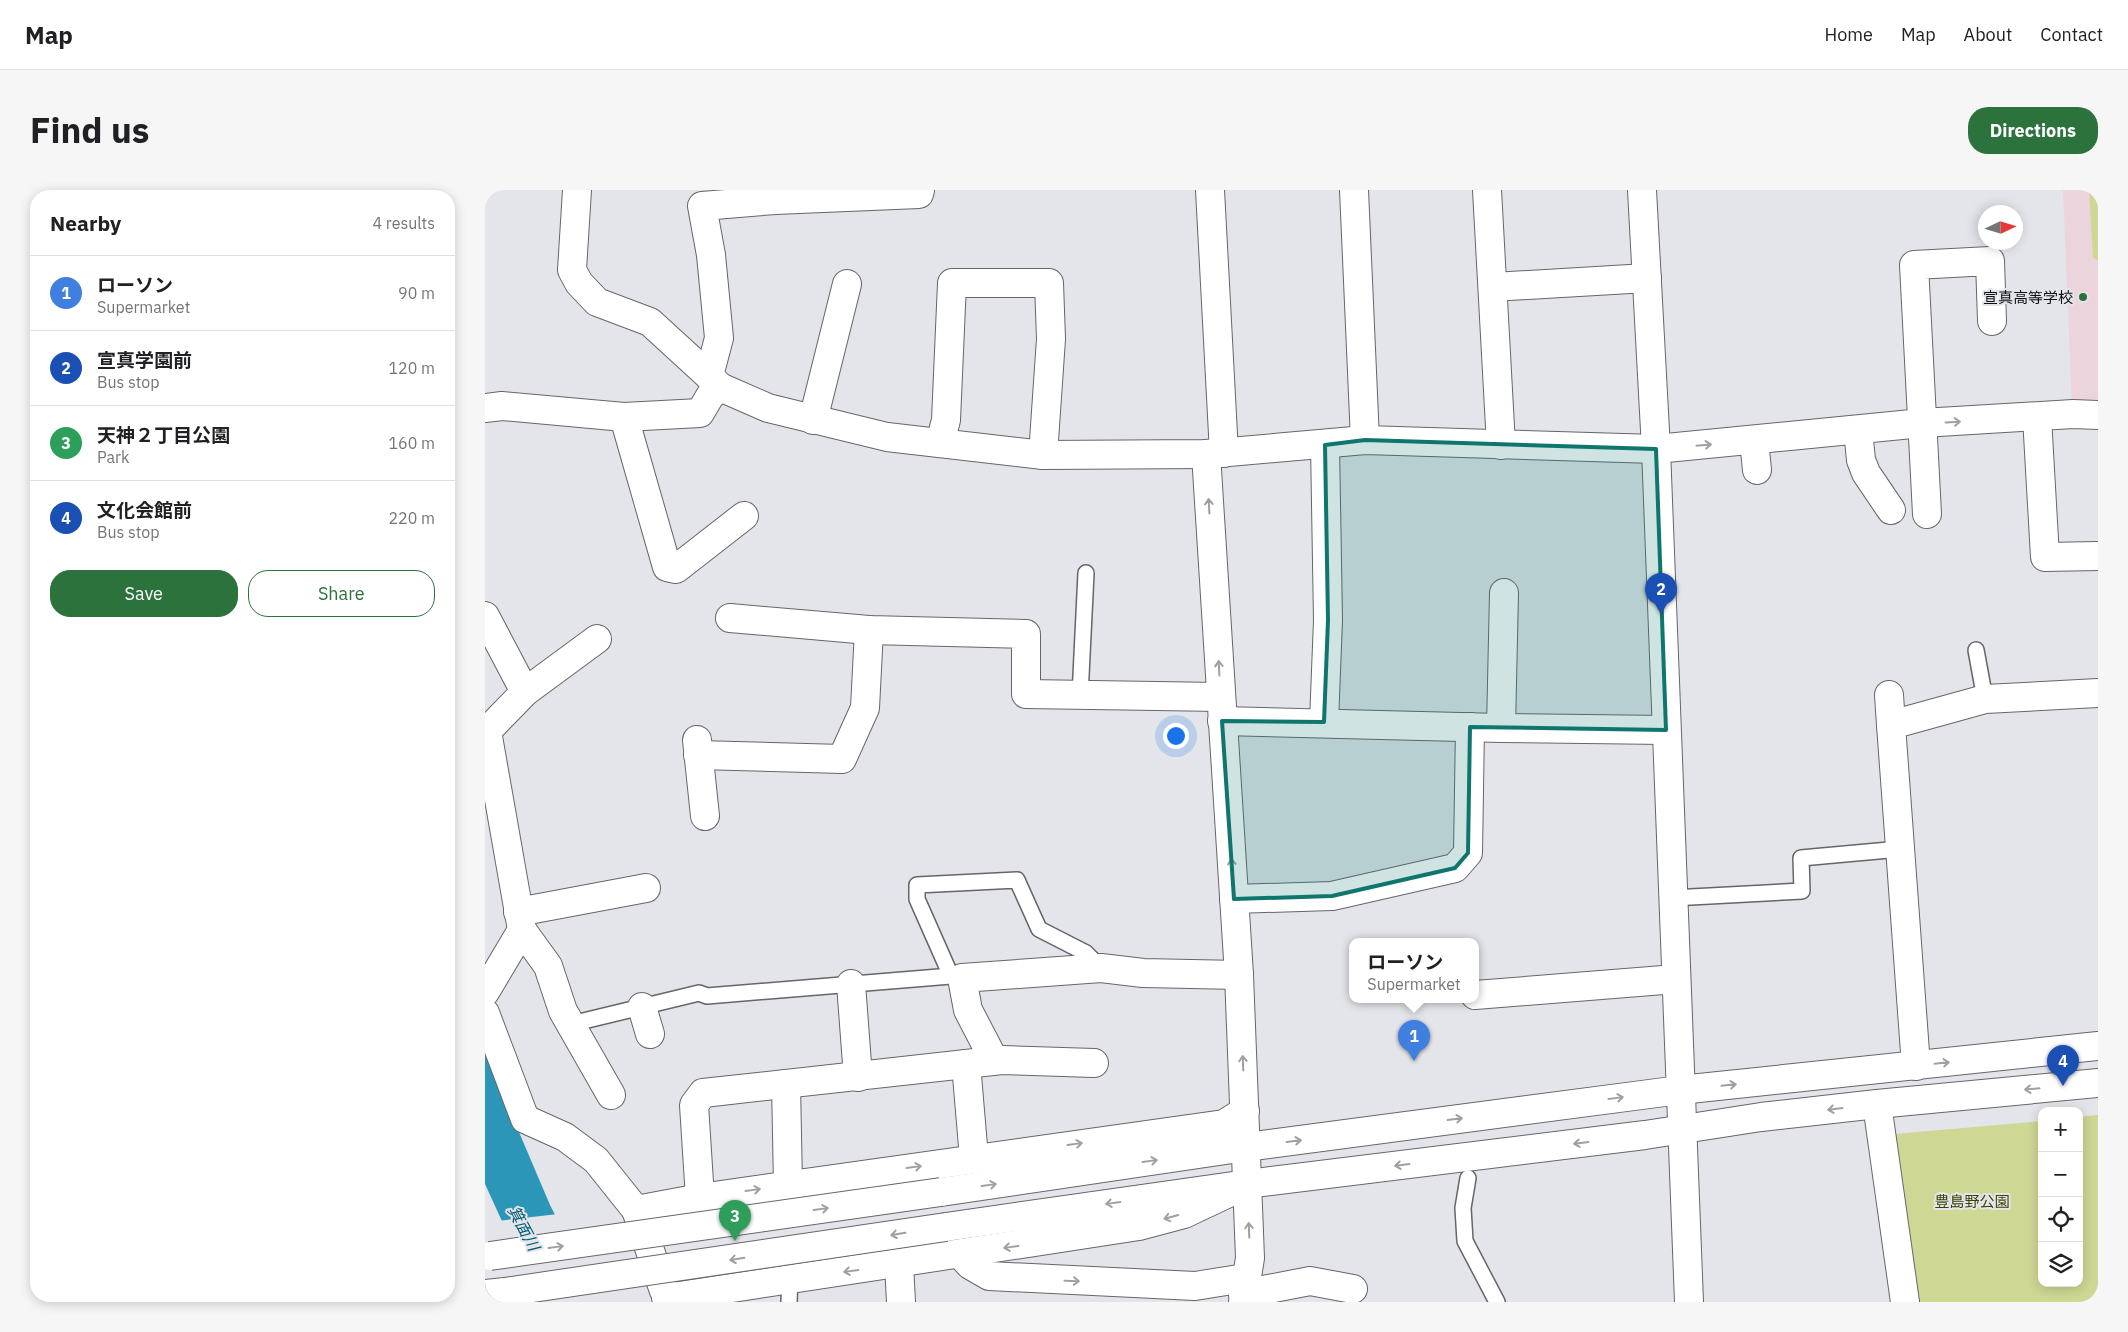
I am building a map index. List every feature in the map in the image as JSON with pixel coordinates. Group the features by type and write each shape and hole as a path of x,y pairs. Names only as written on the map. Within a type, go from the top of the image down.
{"street":[{"path":"577,190 573,270 579,283 597,302 650,322 715,381 768,408 887,437 1043,455 1215,453 1325,445 1365,440 1656,449 1922,424 2073,414 2098,415"},
{"path":"485,408 502,406 624,417 700,413 710,396 715,381 719,338 711,255 702,206 775,195 919,194 920,190"},
{"path":"1210,190 1221,709 1239,975 1250,1258 1244,1291"},
{"path":"1354,190 1365,440"},
{"path":"1487,190 1501,445"},
{"path":"1642,190 1656,449 1689,1302"},
{"path":"1927,514 1914,265 1990,261 1992,320"},
{"path":"1493,287 1647,278"},
{"path":"940,443 946,420 952,283 1049,283 1051,339 1043,455"},
{"path":"813,420 847,284"},
{"path":"624,417 667,567 675,569 744,516"},
{"path":"2037,417 2045,557 2098,556"},
{"path":"1858,430 1861,460 1866,474 1891,510"},
{"path":"1755,440 1757,470"},
{"path":"1325,445 1328,620 1325,722"},
{"path":"1501,728 1505,593"},
{"path":"485,616 525,692"},
{"path":"730,618 869,630 1026,634 1027,694 1080,696 1221,709 1325,722 1501,728 1666,730"},
{"path":"705,816 697,748 842,759 865,708 869,630"},
{"path":"597,639 525,692 486,731 520,921 548,966 563,1011 611,1095"},
{"path":"1891,725 1985,700 2098,693"},
{"path":"1889,695 1916,1066"},
{"path":"1234,899 1332,896 1455,868 1468,853 1470,727"},
{"path":"485,992 520,921 646,888"},
{"path":"994,1060 968,1010 956,977 1101,968 1143,973 1239,975"},
{"path":"1479,995 1676,979"},
{"path":"851,984 858,1077"},
{"path":"642,1007 650,1034"},
{"path":"485,1013 525,1119 565,1137 596,1160 636,1210 667,1300 789,1291 899,1264 1139,1226 1184,1214 1247,1184"},
{"path":"488,1256 1246,1147 1680,1090 2098,1046"},
{"path":"700,1198 694,1105 703,1093 858,1077 994,1060 1094,1062"},
{"path":"965,1064 974,1158"},
{"path":"495,1293 1247,1184 1877,1104 2098,1083"},
{"path":"786,1084 788,1185"},
{"path":"1877,1104 1905,1302"},
{"path":"636,1210 788,1185 1224,1124 1245,1112"},
{"path":"961,1254 970,1264 989,1276 1040,1291 1195,1286 1244,1291 1310,1281 1353,1288"},
{"path":"899,1264 901,1302"}],"lane":[{"path":"1080,696 1086,573"},
{"path":"1976,650 1985,700"},
{"path":"1672,898 1802,891 1801,858 1900,849"},
{"path":"571,1024 699,993 707,996 956,977 917,899 917,885 1017,880 1039,929 1086,953 1101,968"},
{"path":"1468,1178 1463,1208 1465,1241 1497,1302"}],"highlighted area":[{"path":"1365,440 1656,449 1666,730 1470,727 1468,853 1455,868 1332,896 1234,899 1222,721 1324,722 1328,620 1325,445"}],"shaded area":[{"name":"宣真高等学校","path":"2063,190 2098,190 2098,406 2072,405"}],"green space":[{"path":"2089,190 2098,190 2098,260 2093,258"},
{"name":"豊島野公園","path":"2098,1115 2098,1302 1917,1302 1895,1134 2038,1121 2038,1287 2083,1287 2083,1117"}],"water":[{"name":"箕面川","path":"485,1052 550,1205 600,1302 539,1302 485,1184"}],"pier":[{"path":"558,1214 603,1302 536,1302 498,1221"}],"place":[{"name":"宣真高等学校","path":"2083,297"},
{"name":"宣真学園前","path":"1661,614"},
{"name":"ローソン","path":"1414,1061"},
{"name":"文化会館前","path":"2063,1086"},
{"name":"天神２丁目公園","path":"735,1241"}]}
